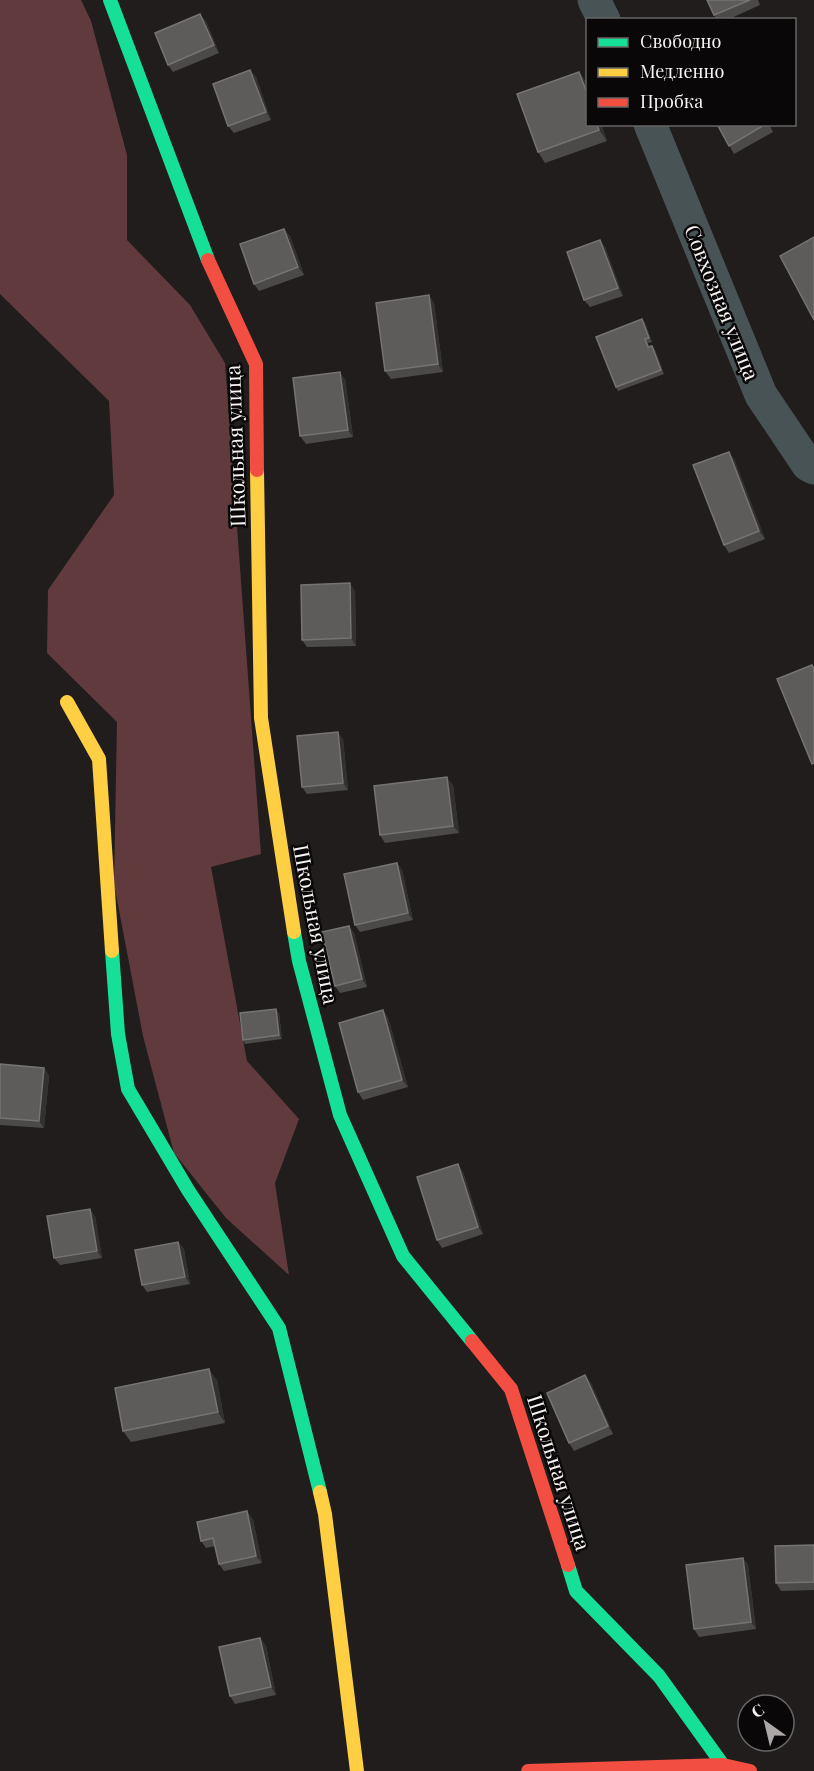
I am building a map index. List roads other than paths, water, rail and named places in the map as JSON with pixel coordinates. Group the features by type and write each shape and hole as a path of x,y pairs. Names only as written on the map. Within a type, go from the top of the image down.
{"street":[{"name":"Школьная улица","path":"110,0 213,273 256,364 261,718 299,961 340,1115 403,1256 511,1389 576,1591 659,1676 723,1765"},
{"path":"594,0 603,18"},
{"name":"Совхозная улица","path":"651,126 761,395 808,465 814,468"},
{"path":"67,702 99,759 117,1034 128,1089 188,1190 279,1328 325,1514 357,1771"},
{"path":"528,1771 723,1765 750,1771"}]}
